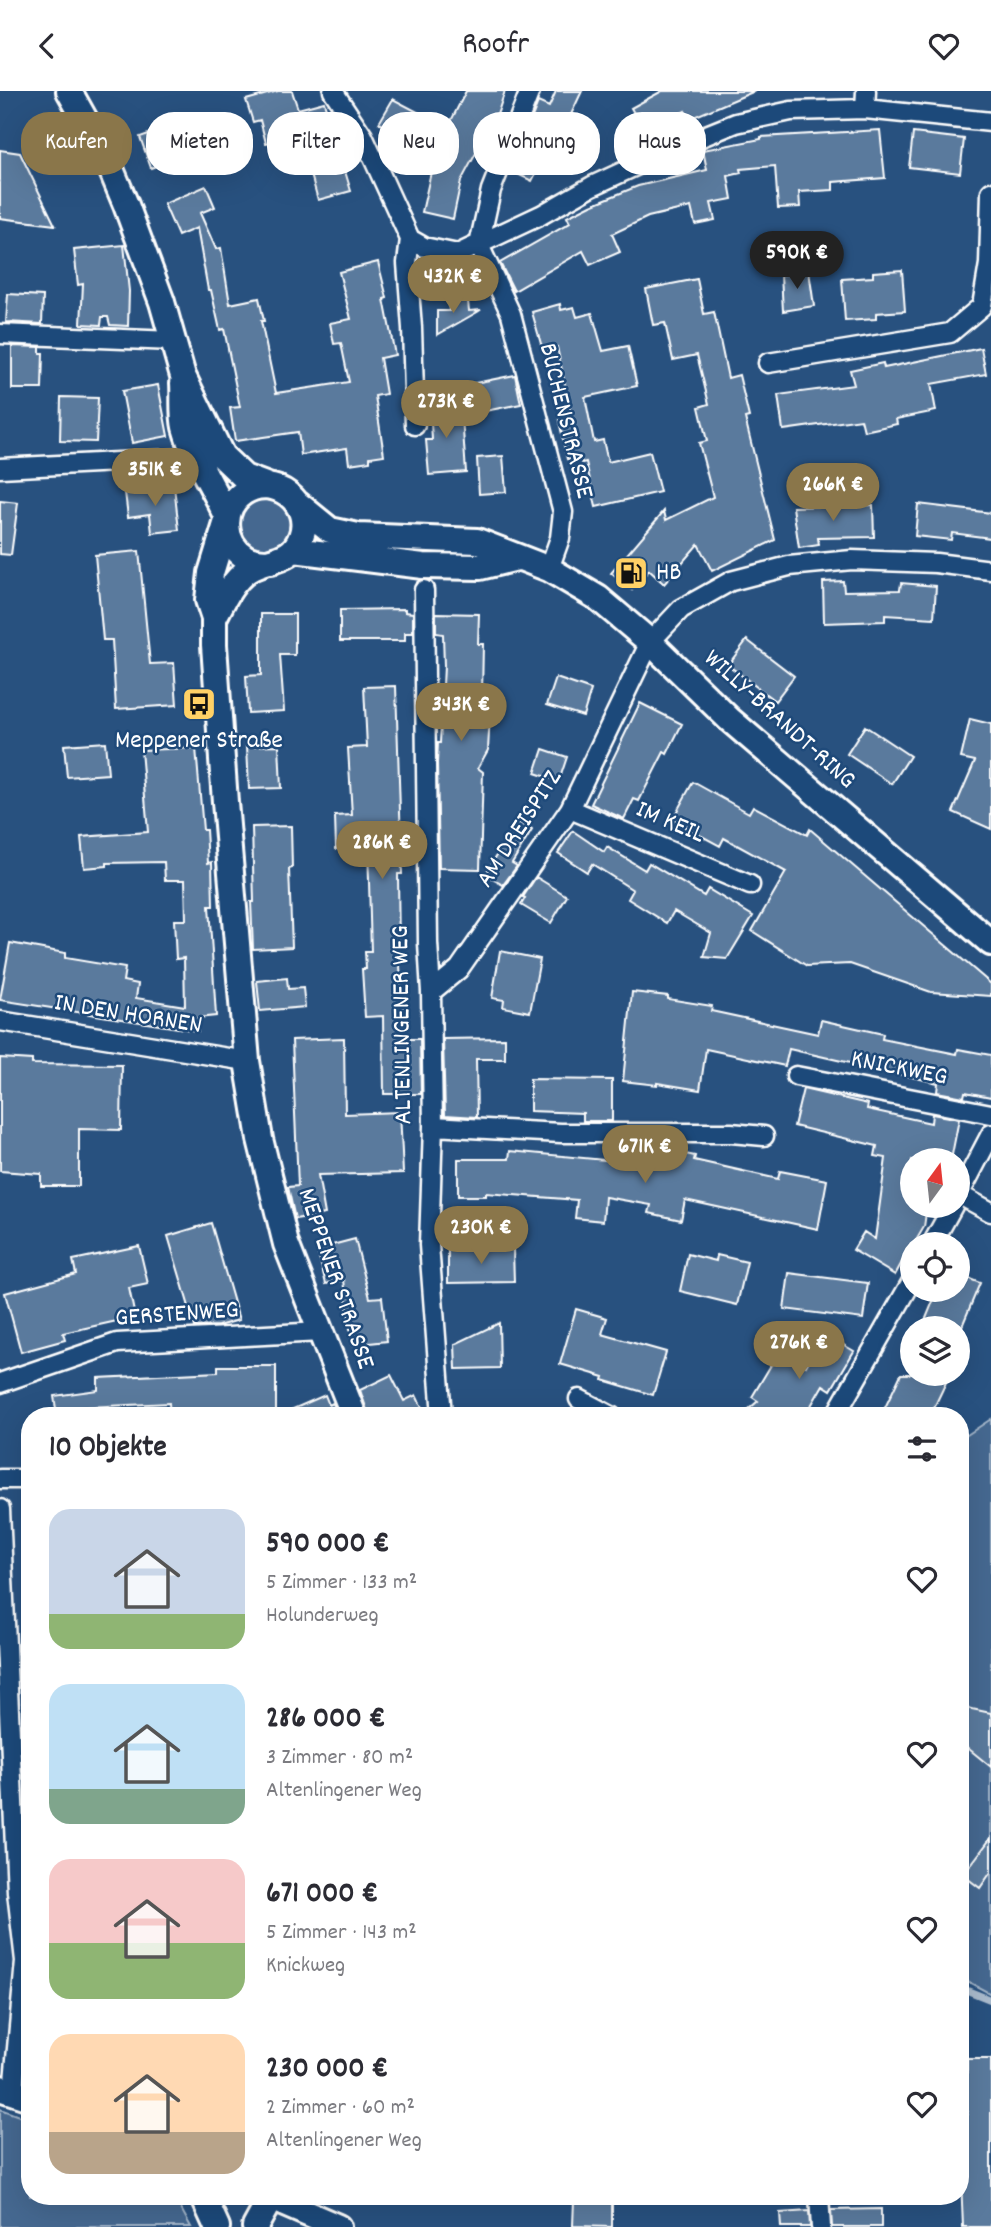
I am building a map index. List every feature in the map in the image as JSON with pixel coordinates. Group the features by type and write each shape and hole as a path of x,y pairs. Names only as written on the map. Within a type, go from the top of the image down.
{"main road":[{"path":"69,91 106,157 148,261 183,376 222,456 244,477 285,491 298,504 303,527 300,540 294,550 283,558 271,562 257,562 245,557 235,548 229,537 227,520 218,495 196,458 184,424 183,376"},
{"path":"227,520 237,497 257,487 268,486"},
{"name":"WILLY-BRANDT-RING","path":"298,504 330,530 358,535 477,541 549,569 597,598 650,642 729,719 991,943"},
{"name":"MEPPENER STRASSE","path":"227,520 211,573 208,600 214,618 225,802 247,1061 260,1139 286,1244 350,1407"},
{"path":"294,550 423,566 480,566 517,558"},
{"name":"MEPPENER STRASSE","path":"214,618 232,585 249,569 271,562"},
{"path":"207,2205 217,2227"},
{"path":"255,2227 265,2205"},
{"path":"287,2205 338,2227"}],"street":[{"path":"333,91 363,136 410,239 407,263 415,425"},
{"path":"479,245 492,190 530,91"},
{"path":"410,239 424,247 458,254 541,215 592,186 679,146 736,123 791,111 866,100 991,122"},
{"path":"768,363 950,333 982,306 989,264 991,192"},
{"name":"BUCHENSTRASSE","path":"479,245 511,314 563,512 560,538 549,569"},
{"path":"0,334 173,341"},
{"path":"0,468 196,458"},
{"name":"AM DREISPITZ","path":"431,992 458,969 570,809 650,642 681,609 731,581 789,566 852,561 936,563 991,569"},
{"name":"ALTENLINGENER WEG","path":"424,590 433,1126 429,1245 441,1407"},
{"name":"IM KEIL","path":"570,809 750,885"},
{"name":"IN DEN HORNEN","path":"0,1021 247,1061"},
{"name":"KNICKWEG","path":"796,1076 991,1114"},
{"path":"433,1126 561,1133 732,1133 764,1136"},
{"path":"970,1175 991,1134"},
{"path":"970,1205 991,1212"},
{"path":"840,1407 900,1301"},
{"name":"GERSTENWEG","path":"0,1383 117,1343 321,1332"},
{"path":"579,1399 594,1407"},
{"path":"0,1479 21,1479"},
{"path":"0,1509 17,1892 21,1926"},
{"path":"14,2093 21,2009"},
{"path":"820,2205 821,2227"}],"shaded area":[{"path":"264,498 274,500 282,506 288,514 288,534 282,542 274,548 264,550 254,548 246,542 240,534 238,524 240,514 246,506 254,500"},
{"path":"991,1419 991,1994 969,1982 969,1434"},
{"path":"0,2109 21,2117 21,2205 178,2205 191,2227 0,2227"}],"building":[{"path":"278,91 292,91 298,109 324,102 327,112 267,112 266,143 260,120 253,122 253,112 250,112 246,100"},
{"path":"466,91 505,91 498,112 473,112 473,159 461,181 453,219 422,212 430,175 459,175 459,112 456,112"},
{"path":"556,91 582,91 572,112 534,112 538,102 549,107"},
{"path":"662,91 755,91 706,112 633,112 631,108"},
{"path":"393,99 418,112 385,112"},
{"path":"880,130 885,178 833,182 833,190 799,192 800,207 778,208 775,166 740,169 741,173 728,176 732,199 711,203 715,220 695,224 691,207 648,217 612,234 620,252 590,265 583,251 514,291 500,263 570,223 567,217 638,186 685,175 706,175 706,149 761,137"},
{"path":"913,133 964,139 960,173 909,167"},
{"path":"146,135 146,154 140,137"},
{"path":"0,150 20,153 21,175 31,175 55,225 0,218"},
{"path":"311,175 346,175 351,191 318,200"},
{"path":"519,175 535,175 532,181"},
{"path":"206,186 215,207 200,213 216,249 221,248 230,304 259,298 276,393 349,382 341,343 334,344 330,323 351,319 339,272 378,262 387,298 384,299 395,355 380,358 386,394 375,396 384,455 370,457 370,461 349,464 347,448 301,455 298,432 235,441 230,408 240,407 224,329 220,330 211,290 208,290 197,228 178,236 164,204"},
{"path":"124,245 129,291 128,326 110,325 108,317 102,317 101,325 81,324 83,284 78,285 74,250"},
{"path":"902,270 905,311 876,313 876,319 845,321 842,279 873,277 873,272"},
{"path":"809,271 814,306 783,311 781,275"},
{"path":"697,279 704,314 714,312 728,378 739,375 749,417 745,418 775,540 712,571 698,544 664,584 649,570 632,590 611,573 664,511 666,520 713,497 699,443 707,441 699,407 709,404 697,355 673,360 665,323 653,325 646,289"},
{"path":"8,294 43,296 42,324 6,322"},
{"path":"448,301 468,301 469,311 481,310 437,335 437,311 449,311"},
{"path":"560,304 561,310 574,307 577,317 592,313 603,351 628,346 637,386 585,397 594,442 603,440 608,462 650,452 660,492 596,507 586,462 582,463 580,457 567,459 559,420 572,418 557,347 543,351 532,312"},
{"path":"12,346 40,347 40,353 43,353 42,389 12,389"},
{"path":"981,348 986,374 931,384 936,411 896,419 897,424 864,431 861,419 783,430 778,395 854,385 850,370 883,363 884,368"},
{"path":"515,375 521,404 475,413 470,384"},
{"path":"158,385 168,436 132,443 122,391"},
{"path":"61,397 98,398 96,442 60,441"},
{"path":"461,403 466,472 429,475 426,440 432,440 430,405"},
{"path":"503,456 506,492 479,494 477,458"},
{"path":"174,486 179,530 152,533 150,514 128,517 125,492"},
{"path":"0,501 18,503 11,555 0,554"},
{"path":"918,504 991,513 991,538 952,533 951,540 915,536"},
{"path":"873,505 874,537 818,538 819,545 799,548 793,507"},
{"path":"139,551 150,664 174,663 177,705 116,709 112,640 103,640 95,555"},
{"path":"843,581 844,591 900,590 901,583 936,586 934,618 885,615 885,621 824,623 823,582"},
{"path":"405,609 405,612 413,613 413,633 405,633 405,641 340,641 340,610"},
{"path":"436,613 479,614 478,644 483,644 482,696 491,697 488,750 478,768 483,772 480,869 439,868 437,763 444,666 443,634 436,633"},
{"path":"261,614 295,614 295,655 280,655 284,711 248,713 246,676 261,675"},
{"path":"747,640 794,676 775,701 728,665"},
{"path":"556,678 591,690 583,716 547,705"},
{"path":"396,686 402,874 398,874 399,951 405,1039 420,1039 421,1094 384,1094 383,1016 365,1017 362,969 366,969 365,952 371,952 368,847 336,849 335,816 352,815 348,748 367,747 364,687"},
{"path":"640,703 682,724 639,801 634,799 624,819 591,804"},
{"path":"970,719 991,724 991,829 953,812 975,761 961,758"},
{"path":"865,726 910,756 892,784 847,754"},
{"path":"105,742 108,774 67,777 64,745"},
{"path":"279,745 281,788 249,789 247,746"},
{"path":"196,748 203,830 206,830 208,863 212,862 213,906 209,906 216,1016 197,1018 198,1031 0,1000 10,943 65,953 65,958 125,968 123,981 138,984 136,998 185,1006 184,958 176,959 174,920 186,920 185,880 165,880 164,862 107,863 107,866 84,868 81,837 148,832 141,750"},
{"path":"543,749 567,757 559,781 535,773"},
{"path":"693,782 749,813 753,806 807,835 810,829 991,984 991,996 931,992 850,964 807,966 752,931 786,872 724,838 720,846 672,820"},
{"path":"517,821 532,830 512,863 517,866 503,885 485,875"},
{"path":"291,826 292,868 289,869 292,947 253,949 252,827"},
{"path":"573,831 604,852 607,847 645,870 649,863 704,896 708,889 753,916 727,959 704,957 711,933 674,911 667,923 628,899 633,890 592,864 587,872 558,853"},
{"path":"536,877 567,896 551,923 521,905"},
{"path":"500,951 540,959 530,1012 503,1007 504,1000 492,998"},
{"path":"287,978 288,989 303,988 305,1007 260,1011 257,981"},
{"path":"632,992 668,996 668,999 712,1006 711,1011 818,1034 821,1020 883,1034 882,1039 957,1054 958,1049 991,1055 991,1097 965,1092 964,1097 937,1092 938,1083 789,1049 785,1066 706,1049 700,1090 623,1081"},
{"path":"344,1038 345,1114 400,1112 403,1173 318,1175 325,1214 295,1219 288,1187 298,1186 292,1040"},
{"path":"505,1038 505,1059 476,1059 477,1117 445,1115 443,1039"},
{"path":"0,1058 32,1060 32,1064 122,1065 121,1130 79,1129 79,1186 41,1186 41,1174 0,1171"},
{"path":"530,1079 612,1080 612,1121 583,1121 583,1113 530,1111"},
{"path":"803,1089 868,1104 867,1109 931,1123 932,1114 959,1119 953,1148 900,1148 900,1218 925,1218 921,1232 900,1232 900,1266 895,1275 853,1250 864,1232 875,1239 886,1158 875,1156 877,1146 794,1126"},
{"path":"617,1148 661,1157 662,1149 695,1156 694,1160 778,1179 780,1171 827,1180 818,1229 685,1200 681,1220 649,1213 651,1205 605,1197 603,1221 575,1218 577,1200 486,1193 486,1196 458,1196 458,1159 509,1159 510,1151 615,1161"},
{"path":"211,1223 239,1320 218,1326 195,1327 168,1236"},
{"path":"355,1239 370,1298 382,1297 387,1341 352,1345 344,1280 326,1284 317,1249"},
{"path":"139,1246 148,1284 129,1288 135,1317 63,1333 65,1340 21,1352 5,1293 76,1274 73,1260"},
{"path":"513,1249 514,1282 448,1283 448,1250"},
{"path":"688,1254 716,1261 717,1255 747,1262 737,1305 680,1291"},
{"path":"789,1273 868,1283 863,1319 784,1309"},
{"path":"970,1279 980,1283 966,1316 927,1316 933,1302 970,1302"},
{"path":"576,1309 607,1318 602,1334 666,1352 653,1395 560,1364"},
{"path":"499,1323 500,1368 456,1369 455,1344"},
{"path":"825,1334 854,1351 831,1390 823,1385 810,1407 751,1407 758,1401 752,1397 780,1350 806,1366"},
{"path":"218,1366 276,1366 276,1407 169,1407 169,1403 56,1407 54,1396 98,1390 98,1378 218,1372"},
{"path":"391,1375 404,1401 416,1395 422,1407 366,1407 360,1390"},
{"path":"900,1376 900,1386 944,1386 934,1407 885,1407"},
{"path":"325,1395 329,1405 333,1403 335,1407 298,1407"},
{"path":"969,1708 991,1713 991,1767 969,1749"},
{"path":"991,1838 991,1872 980,1888 969,1880 969,1867"},
{"path":"969,2059 991,2059 991,2227 963,2227 962,2205 969,2205"},
{"path":"574,2205 612,2205 612,2227 573,2226"},
{"path":"881,2209 881,2227 832,2227 831,2210"},
{"path":"809,2211 810,2227 781,2227 780,2213"}],"waterway":[{"path":"969,1991 991,2000"}],"place":[{"name":"HB","path":"631,573"},
{"name":"Meppener Straße","path":"199,704"}]}
